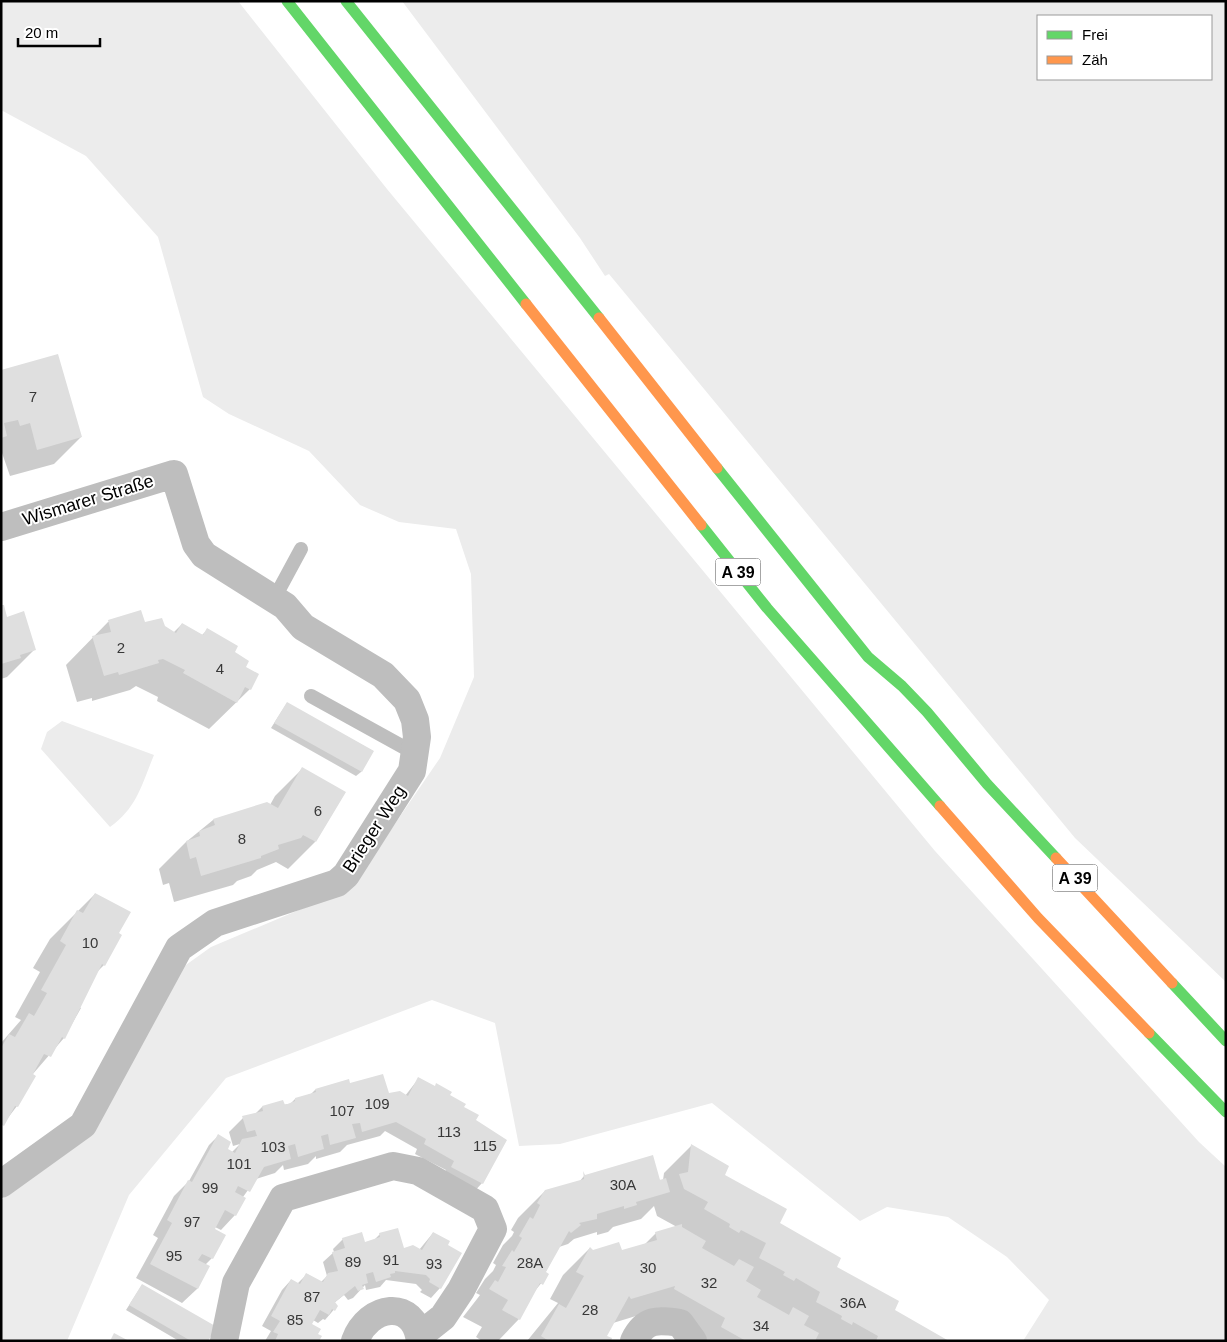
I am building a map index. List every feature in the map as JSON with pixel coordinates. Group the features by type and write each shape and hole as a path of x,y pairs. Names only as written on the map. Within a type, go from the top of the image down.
{"highway":[{"name":"A 39","path":"287,1 767,608 1038,918 1226,1112"},
{"name":"A 39","path":"346,1 868,657 902,686 927,712 987,784 1226,1040"}],"street":[{"name":"Wismarer Straße","path":"1,527 174,474"},
{"name":"Brieger Weg","path":"1,1184 83,1126 179,948 215,923 337,883 346,875 412,771 418,737 415,720 406,700 396,686 384,675 303,627 285,606 204,555 196,544 174,474"},
{"path":"224,1341 236,1283 283,1198 392,1166 418,1170 485,1209 493,1229 461,1290 443,1317 420,1338"},
{"path":"355,1341 359,1329 373,1317 392,1310 407,1315 419,1327 420,1338"},
{"path":"634,1341 638,1332 648,1324 659,1320 680,1323 693,1341"}],"lane":[{"path":"274,600 302,549"},
{"path":"311,696 416,754"}],"shaded area":[{"path":"1,1 238,1 387,189 935,851 1199,1142 1226,1167 1226,1341 1023,1341 1049,1300 1007,1257 948,1217 887,1207 860,1221 712,1103 560,1144 519,1146 495,1023 432,1000 226,1078 129,1195 67,1341 1,1341 1,1200 89,1135 176,972 211,947 351,888 440,758 474,677 471,574 456,529 399,522 360,505 309,451 229,414 203,397 158,237 86,156 1,110"},
{"path":"402,1 1226,1 1226,982 1075,838 609,274 605,276 580,238"},
{"path":"62,721 154,755 133,804 110,827 41,749 47,732"}],"building":[{"path":"58,354 82,437 37,450 30,423 20,426 18,420 4,423 7,436 1,438 1,370"},
{"path":"1,605 4,605 7,617 24,611 36,650 20,655 21,658 1,664"},
{"path":"141,610 145,622 162,618 165,626 176,633 182,623 203,635 207,628 238,646 235,652 249,661 246,667 259,674 251,690 245,687 237,703 183,673 185,670 163,659 158,660 159,663 119,675 118,672 104,676 92,636 111,632 108,620"},
{"path":"287,702 374,751 362,772 274,723"},
{"path":"302,767 346,792 316,842 303,835 301,838 278,845 279,849 261,856 261,858 201,876 196,857 190,859 186,841 200,836 199,831 215,825 213,819 267,802 278,808"},
{"path":"95,893 131,912 119,933 122,935 105,966 102,964 65,1039 62,1037 51,1057 44,1054 33,1074 36,1076 18,1107 15,1106 4,1126 1,1124 1,1048 9,1034 15,1037 29,1013 34,1016 47,993 41,990 66,945 60,941 77,910 83,913"},
{"path":"383,1074 389,1093 400,1091 408,1096 418,1077 435,1086 436,1083 452,1092 450,1095 466,1104 464,1107 479,1115 476,1120 507,1140 483,1184 451,1167 454,1161 424,1144 426,1139 396,1122 362,1132 360,1123 352,1124 356,1138 330,1145 328,1134 321,1136 324,1149 298,1157 295,1144 288,1146 291,1159 264,1167 250,1192 238,1186 235,1192 246,1198 236,1216 225,1210 215,1229 226,1235 213,1259 202,1254 198,1260 210,1266 198,1289 150,1264 172,1223 167,1220 188,1180 192,1182 218,1134 231,1142 228,1149 235,1153 242,1139 257,1136 255,1130 247,1132 242,1116 263,1111 262,1106 283,1100 285,1105 295,1101 295,1098 316,1092 315,1089 349,1079 350,1083"},
{"path":"691,1144 729,1166 725,1175 787,1209 780,1223 841,1258 837,1267 899,1301 895,1310 949,1341 876,1341 878,1336 853,1322 852,1325 841,1319 842,1316 816,1302 820,1292 796,1278 794,1281 783,1275 785,1272 759,1258 766,1243 741,1230 739,1233 729,1227 730,1224 704,1209 708,1202 684,1189 679,1174 688,1172"},
{"path":"653,1155 660,1180 666,1178 670,1192 636,1202 637,1205 624,1209 624,1206 597,1214 597,1219 579,1223 581,1225 571,1233 569,1231 546,1272 549,1274 543,1285 540,1283 520,1320 502,1310 508,1300 489,1289 495,1280 498,1282 506,1267 502,1266 512,1250 514,1252 522,1238 519,1236 530,1217 533,1219 540,1205 537,1203 545,1190 584,1179 583,1171 585,1175"},
{"path":"682,1224 682,1227 706,1241 702,1248 734,1266 739,1259 754,1267 746,1281 761,1290 757,1297 789,1315 793,1307 809,1316 804,1325 819,1333 815,1341 746,1341 721,1327 725,1318 674,1289 675,1286 631,1299 629,1296 607,1336 612,1338 611,1341 549,1341 541,1336 559,1304 566,1308 584,1276 576,1272 590,1247 593,1250 619,1242 622,1250 657,1240 655,1232"},
{"path":"398,1228 404,1248 413,1245 422,1250 433,1232 450,1241 448,1245 462,1253 441,1289 429,1282 430,1279 426,1275 395,1271 395,1273 390,1274 391,1277 376,1282 373,1272 366,1274 368,1283 362,1285 364,1289 358,1291 355,1286 335,1302 338,1306 335,1311 332,1309 329,1315 320,1310 312,1324 321,1329 318,1334 322,1336 319,1341 275,1341 278,1334 273,1332 280,1321 271,1316 291,1279 300,1284 306,1273 323,1282 328,1273 338,1271 332,1252 345,1248 342,1238 362,1232 365,1242 380,1237 379,1233"},
{"path":"142,1284 217,1327 208,1341 191,1341 129,1305"},
{"path":"114,1333 129,1341 110,1341"}],"traffic: fast":[{"path":"287,1 526,304"},
{"path":"346,1 599,318"},
{"path":"717,468 868,657 902,686 927,712 987,784 1056,858"},
{"path":"701,525 767,608 940,806"},
{"path":"1172,983 1226,1041"},
{"path":"1149,1033 1226,1112"}],"traffic: slow":[{"path":"526,304 701,525"},
{"path":"599,318 717,468"},
{"path":"940,806 1038,918 1149,1033"},
{"path":"1056,858 1172,983"}]}
